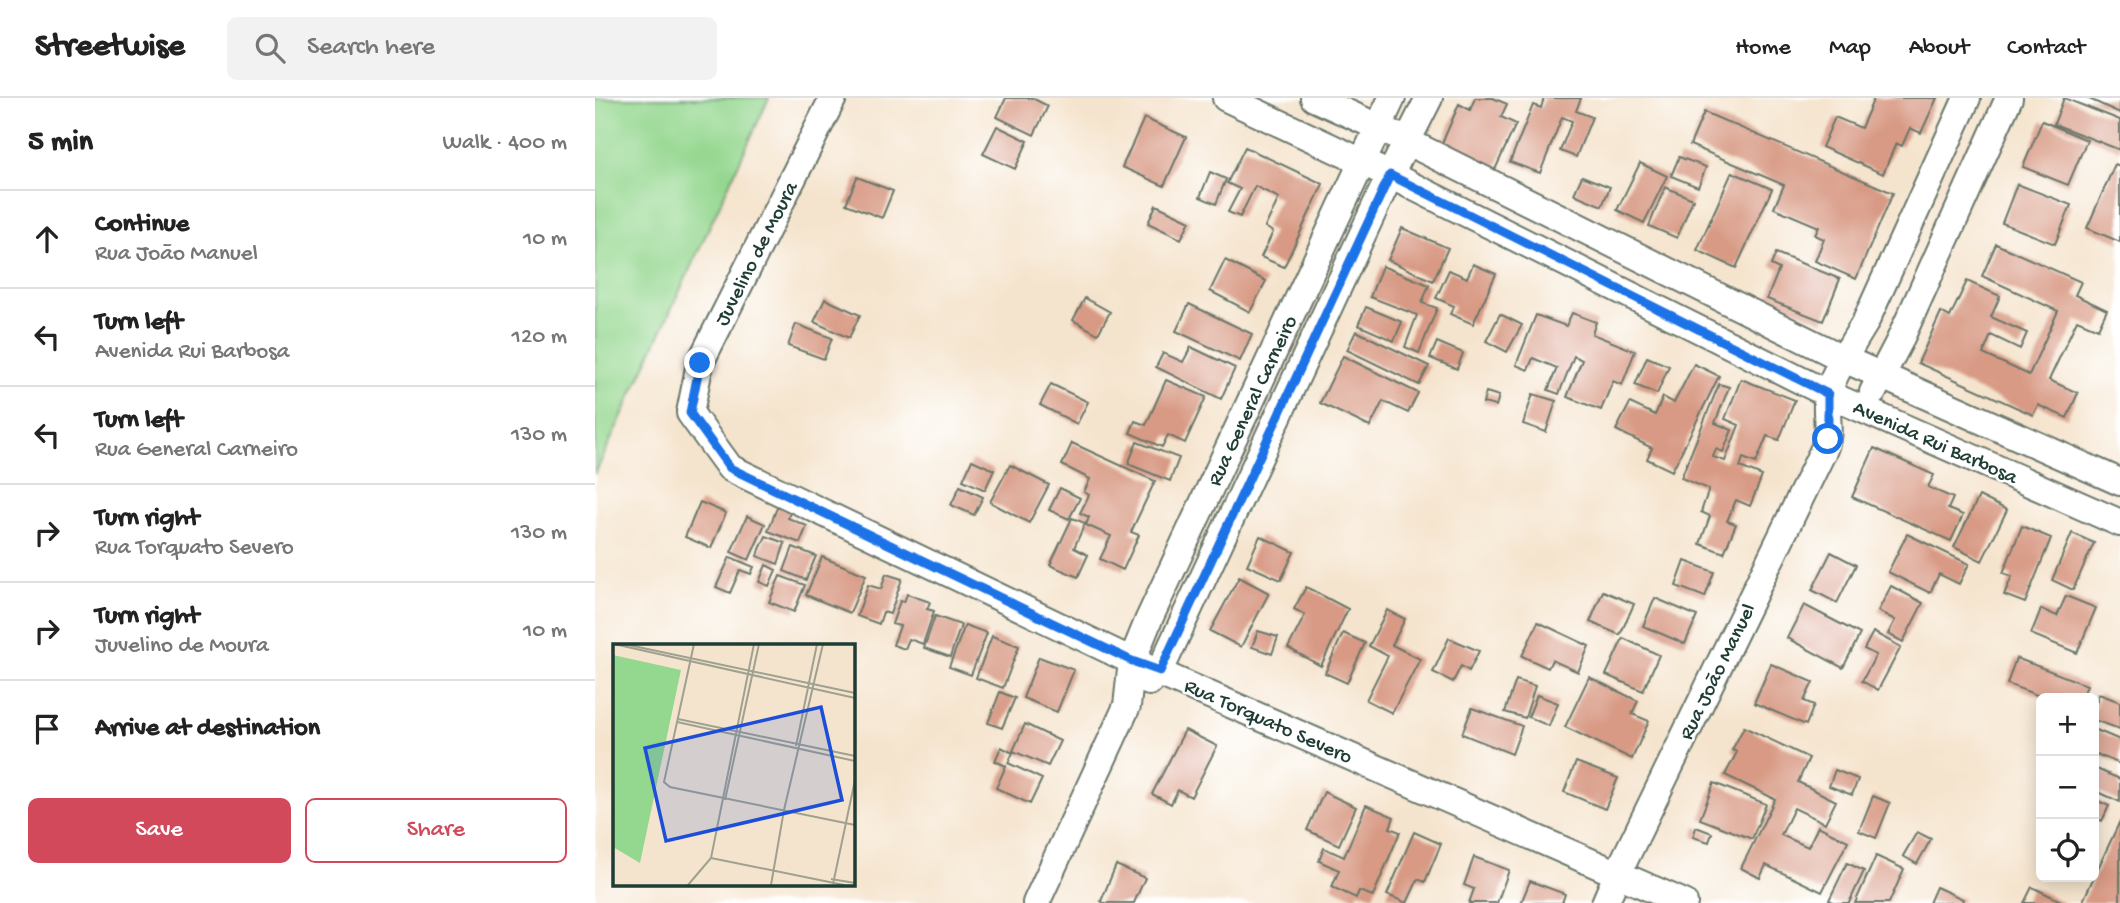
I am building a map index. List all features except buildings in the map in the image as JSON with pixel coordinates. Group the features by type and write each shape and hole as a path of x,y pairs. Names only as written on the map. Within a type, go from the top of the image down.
{"street":[{"name":"Juvelino de Moura","path":"690,413 700,363 833,98"},
{"name":"Avenida Rui Barbosa","path":"1226,98 1390,175 1828,394 2111,519"},
{"name":"Avenida Rui Barbosa","path":"1314,98 1378,127 1844,359 2118,481"},
{"name":"Rua General Carneiro","path":"1036,903 1127,706 1132,661 1155,607 1392,98"},
{"name":"Rua General Carneiro","path":"1127,706 1160,671 1390,175 1429,98"},
{"name":"Rua João Manuel","path":"1828,439 1828,394 1865,323 1967,98"},
{"name":"Rua João Manuel","path":"1605,903 1828,439 1863,409 1882,376 2006,99"},
{"path":"1606,283 1623,248"},
{"name":"Rua Torquato Severo","path":"690,413 730,468 1132,661 1684,903"},
{"path":"2111,519 2118,481"}],"green space":[{"path":"595,98 769,98 595,474"}],"route":[{"path":"700,363 690,413 730,468 1132,661 1160,671 1390,175 1828,394 1828,439"}]}
